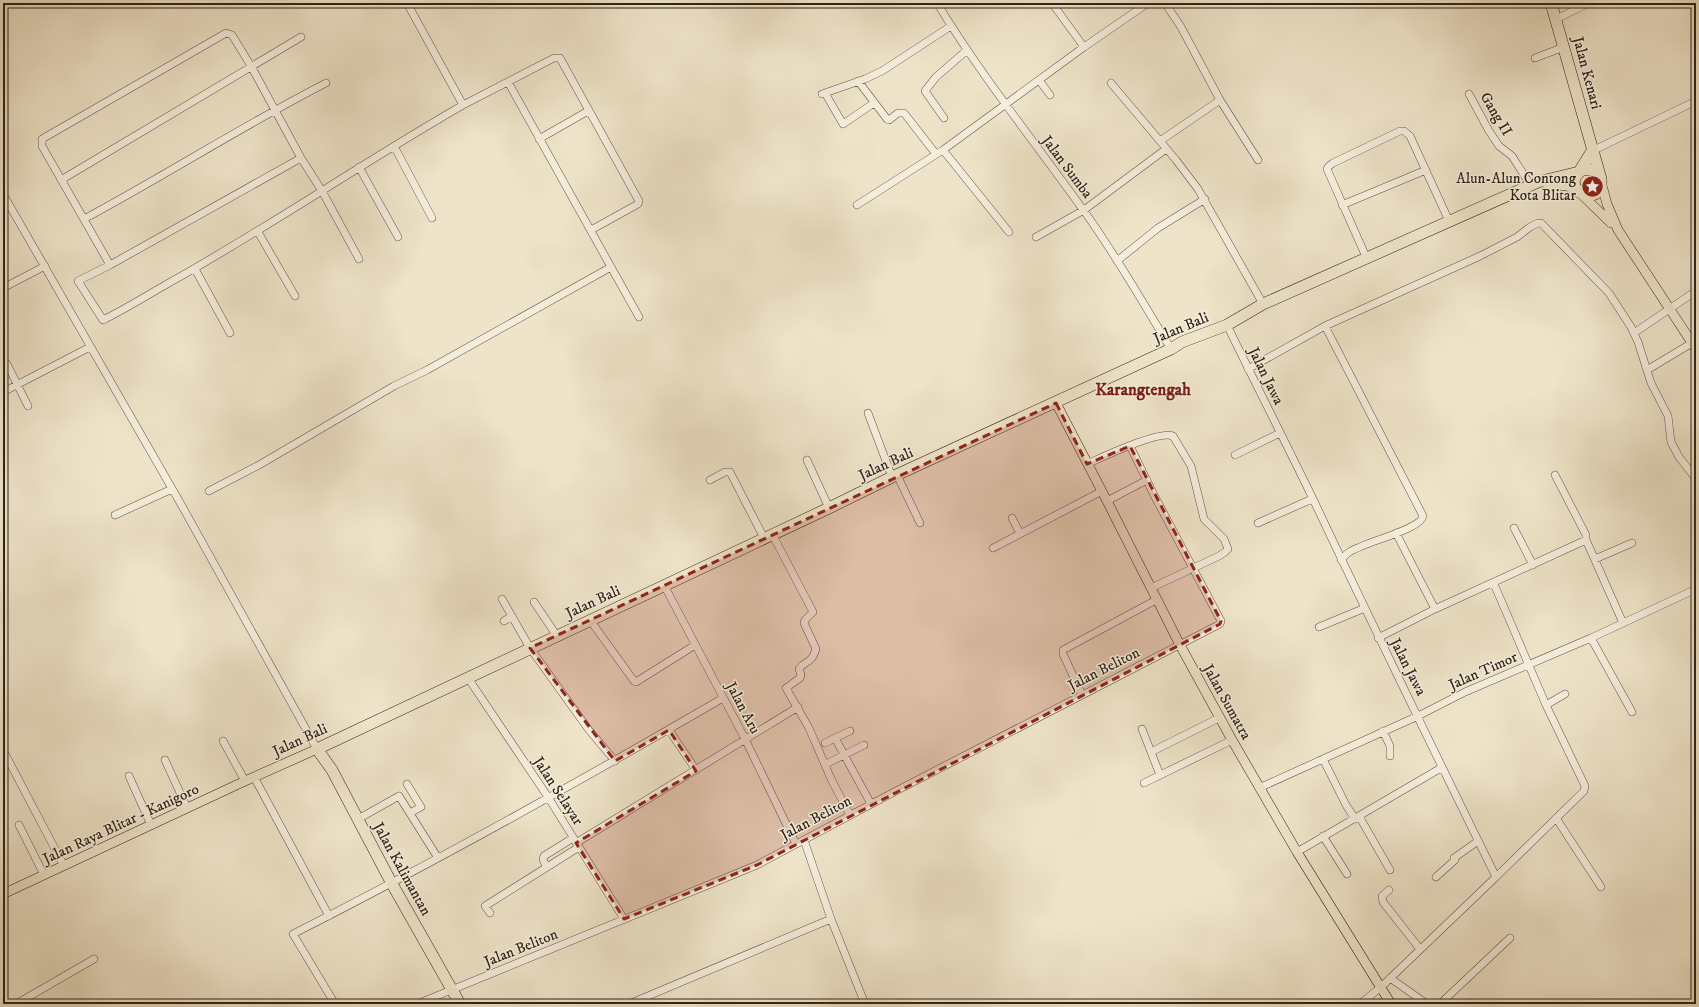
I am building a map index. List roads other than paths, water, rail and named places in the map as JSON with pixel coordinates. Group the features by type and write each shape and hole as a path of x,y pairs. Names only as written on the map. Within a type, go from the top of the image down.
{"highway":[{"name":"Jalan Kenari","path":"1551,3 1601,179"},
{"path":"1578,192 1575,180 1592,151"},
{"path":"1534,184 1563,184 1586,195 1594,194 1600,187 1601,179 1597,172 1590,169 1579,172"},
{"name":"Jalan Bali","path":"317,749 894,476 1056,403 1177,345 1227,325 1263,304 1534,184 1579,172"},
{"name":"Jalan Kalimantan","path":"317,749 332,770 391,882 460,1004"}],"main road":[{"path":"1601,179 1605,200 1618,230 1694,346"},
{"path":"1578,192 1595,205 1618,230"},
{"name":"Jalan Sumatra","path":"1056,403 1087,464 1108,501 1156,600 1232,740 1297,852 1391,1004"},
{"name":"Jalan Bali","path":"250,779 317,749"},
{"name":"Jalan Raya Blitar - Kanigoro","path":"3,894 250,779"}],"street":[{"path":"407,3 463,105"},
{"name":"Jalan Sumba","path":"937,3 966,51 1084,210 1117,261 1177,345"},
{"path":"1052,3 1084,47"},
{"path":"857,205 943,150 1084,47 1148,3"},
{"path":"1165,3 1181,27 1220,100 1258,160"},
{"path":"1556,19 1589,3"},
{"path":"874,103 843,124 823,94 882,71 951,26"},
{"path":"110,265 41,143 44,137 226,33 232,35 252,66 301,158 322,191 359,259"},
{"path":"61,180 302,37"},
{"path":"1534,58 1564,47"},
{"path":"944,118 925,92 936,77 966,51"},
{"path":"301,158 110,265 78,281 103,320 258,232 359,167 463,105 554,58 560,58 562,61 639,202 638,204 591,230"},
{"path":"1040,80 1050,95"},
{"path":"858,81 889,120 898,113 904,113 936,154"},
{"path":"508,82 639,317"},
{"path":"84,219 275,110 326,83"},
{"path":"1111,83 1190,177 1205,199 1263,304"},
{"name":"Gang II","path":"1469,94 1499,146 1512,156 1534,184"},
{"path":"1160,141 1220,100"},
{"path":"1592,151 1696,101"},
{"path":"539,139 588,111"},
{"path":"1367,259 1327,169 1329,166 1400,131 1404,131 1410,136 1449,221"},
{"path":"394,146 432,218"},
{"path":"1036,237 1093,204 1166,149"},
{"path":"943,150 1009,232"},
{"path":"359,167 398,237"},
{"path":"1342,205 1426,170"},
{"path":"3,194 172,489 317,749"},
{"path":"1117,261 1158,228 1205,199"},
{"path":"1248,370 1325,326 1480,256 1517,237 1538,222 1545,225 1604,288 1636,331 1649,369 1651,383 1668,416 1669,437 1674,448 1696,479"},
{"path":"258,232 295,296"},
{"path":"3,288 45,266"},
{"path":"209,491 258,465 394,386 426,370 611,267"},
{"path":"195,269 230,333"},
{"path":"1636,331 1696,291"},
{"name":"Jalan Jawa","path":"1227,325 1365,608 1378,638 1418,716 1441,768 1496,877"},
{"path":"1325,326 1423,516 1420,522 1396,534 1348,552 1341,560"},
{"path":"1649,369 1694,346"},
{"path":"3,392 90,347"},
{"path":"7,364 28,406"},
{"path":"868,413 894,476 920,523"},
{"path":"1235,455 1280,433"},
{"path":"1087,464 1118,450 1165,435 1170,435 1173,436 1182,449 1191,466 1204,519 1224,539 1228,549 1194,569 1151,588"},
{"path":"1130,446 1194,569"},
{"path":"807,460 829,508"},
{"path":"710,480 724,472 730,472 813,612 804,623 816,648 815,654 812,660 801,666 799,670 801,675 800,678 786,688 798,707 832,781 850,815"},
{"path":"1555,475 1586,535 1586,540 1623,623"},
{"path":"1108,501 1147,480"},
{"path":"115,515 172,489"},
{"path":"993,548 1102,491"},
{"path":"1258,523 1312,499"},
{"path":"1012,518 1020,533"},
{"path":"1514,528 1533,565"},
{"path":"1396,534 1435,609"},
{"path":"1378,638 1435,609 1494,584 1586,540"},
{"path":"1595,559 1632,543"},
{"name":"Jalan Beliton","path":"418,1004 756,865 1220,624 1221,622 1194,569"},
{"path":"1360,1004 1381,987 1584,790 1585,786 1546,705 1494,584"},
{"name":"Jalan Aru","path":"664,585 745,739 796,844"},
{"name":"Jalan Timor","path":"1259,788 1418,716 1465,692 1591,638 1696,589"},
{"path":"502,599 530,648 589,730 615,761"},
{"path":"1082,695 1063,654 1063,650 1156,600"},
{"path":"534,602 557,636"},
{"path":"1319,627 1365,608"},
{"path":"504,621 512,616"},
{"path":"590,620 636,682 695,644"},
{"path":"1591,638 1632,712"},
{"name":"Jalan Selayar","path":"468,678 548,797 624,919"},
{"path":"1546,705 1565,694"},
{"path":"335,1004 293,935 486,833 548,797 615,761 723,698"},
{"path":"490,913 485,906 576,843 798,707"},
{"path":"1151,752 1220,718"},
{"path":"1142,728 1160,775"},
{"path":"668,730 696,770"},
{"path":"825,743 850,731"},
{"path":"1383,731 1390,746 1390,756"},
{"path":"835,738 871,804"},
{"path":"1144,783 1232,740"},
{"path":"223,741 250,779 329,916"},
{"path":"828,763 864,745"},
{"path":"3,750 64,866"},
{"path":"1323,759 1346,805 1357,818 1390,870"},
{"path":"165,760 187,808"},
{"path":"1297,852 1357,818 1378,803 1441,768"},
{"path":"129,776 151,824"},
{"path":"407,784 421,807 410,813"},
{"path":"358,818 399,796 438,858"},
{"path":"1556,818 1601,887"},
{"path":"19,825 44,875"},
{"path":"1323,836 1347,874"},
{"path":"804,840 831,919 865,1004"},
{"path":"1436,877 1455,860 1454,858 1478,841"},
{"path":"545,864 543,859 544,856 576,843"},
{"path":"1389,890 1382,896 1382,900 1420,949"},
{"path":"629,1004 831,919"},
{"path":"1440,1004 1510,938"},
{"path":"16,1004 94,959"},
{"path":"1390,978 1427,1004"}],"place":[{"name":"Alun-Alun Contong Kota Blitar","path":"1592,187"}],"district":[{"name":"Karangtengah","path":"1143,390"}]}
